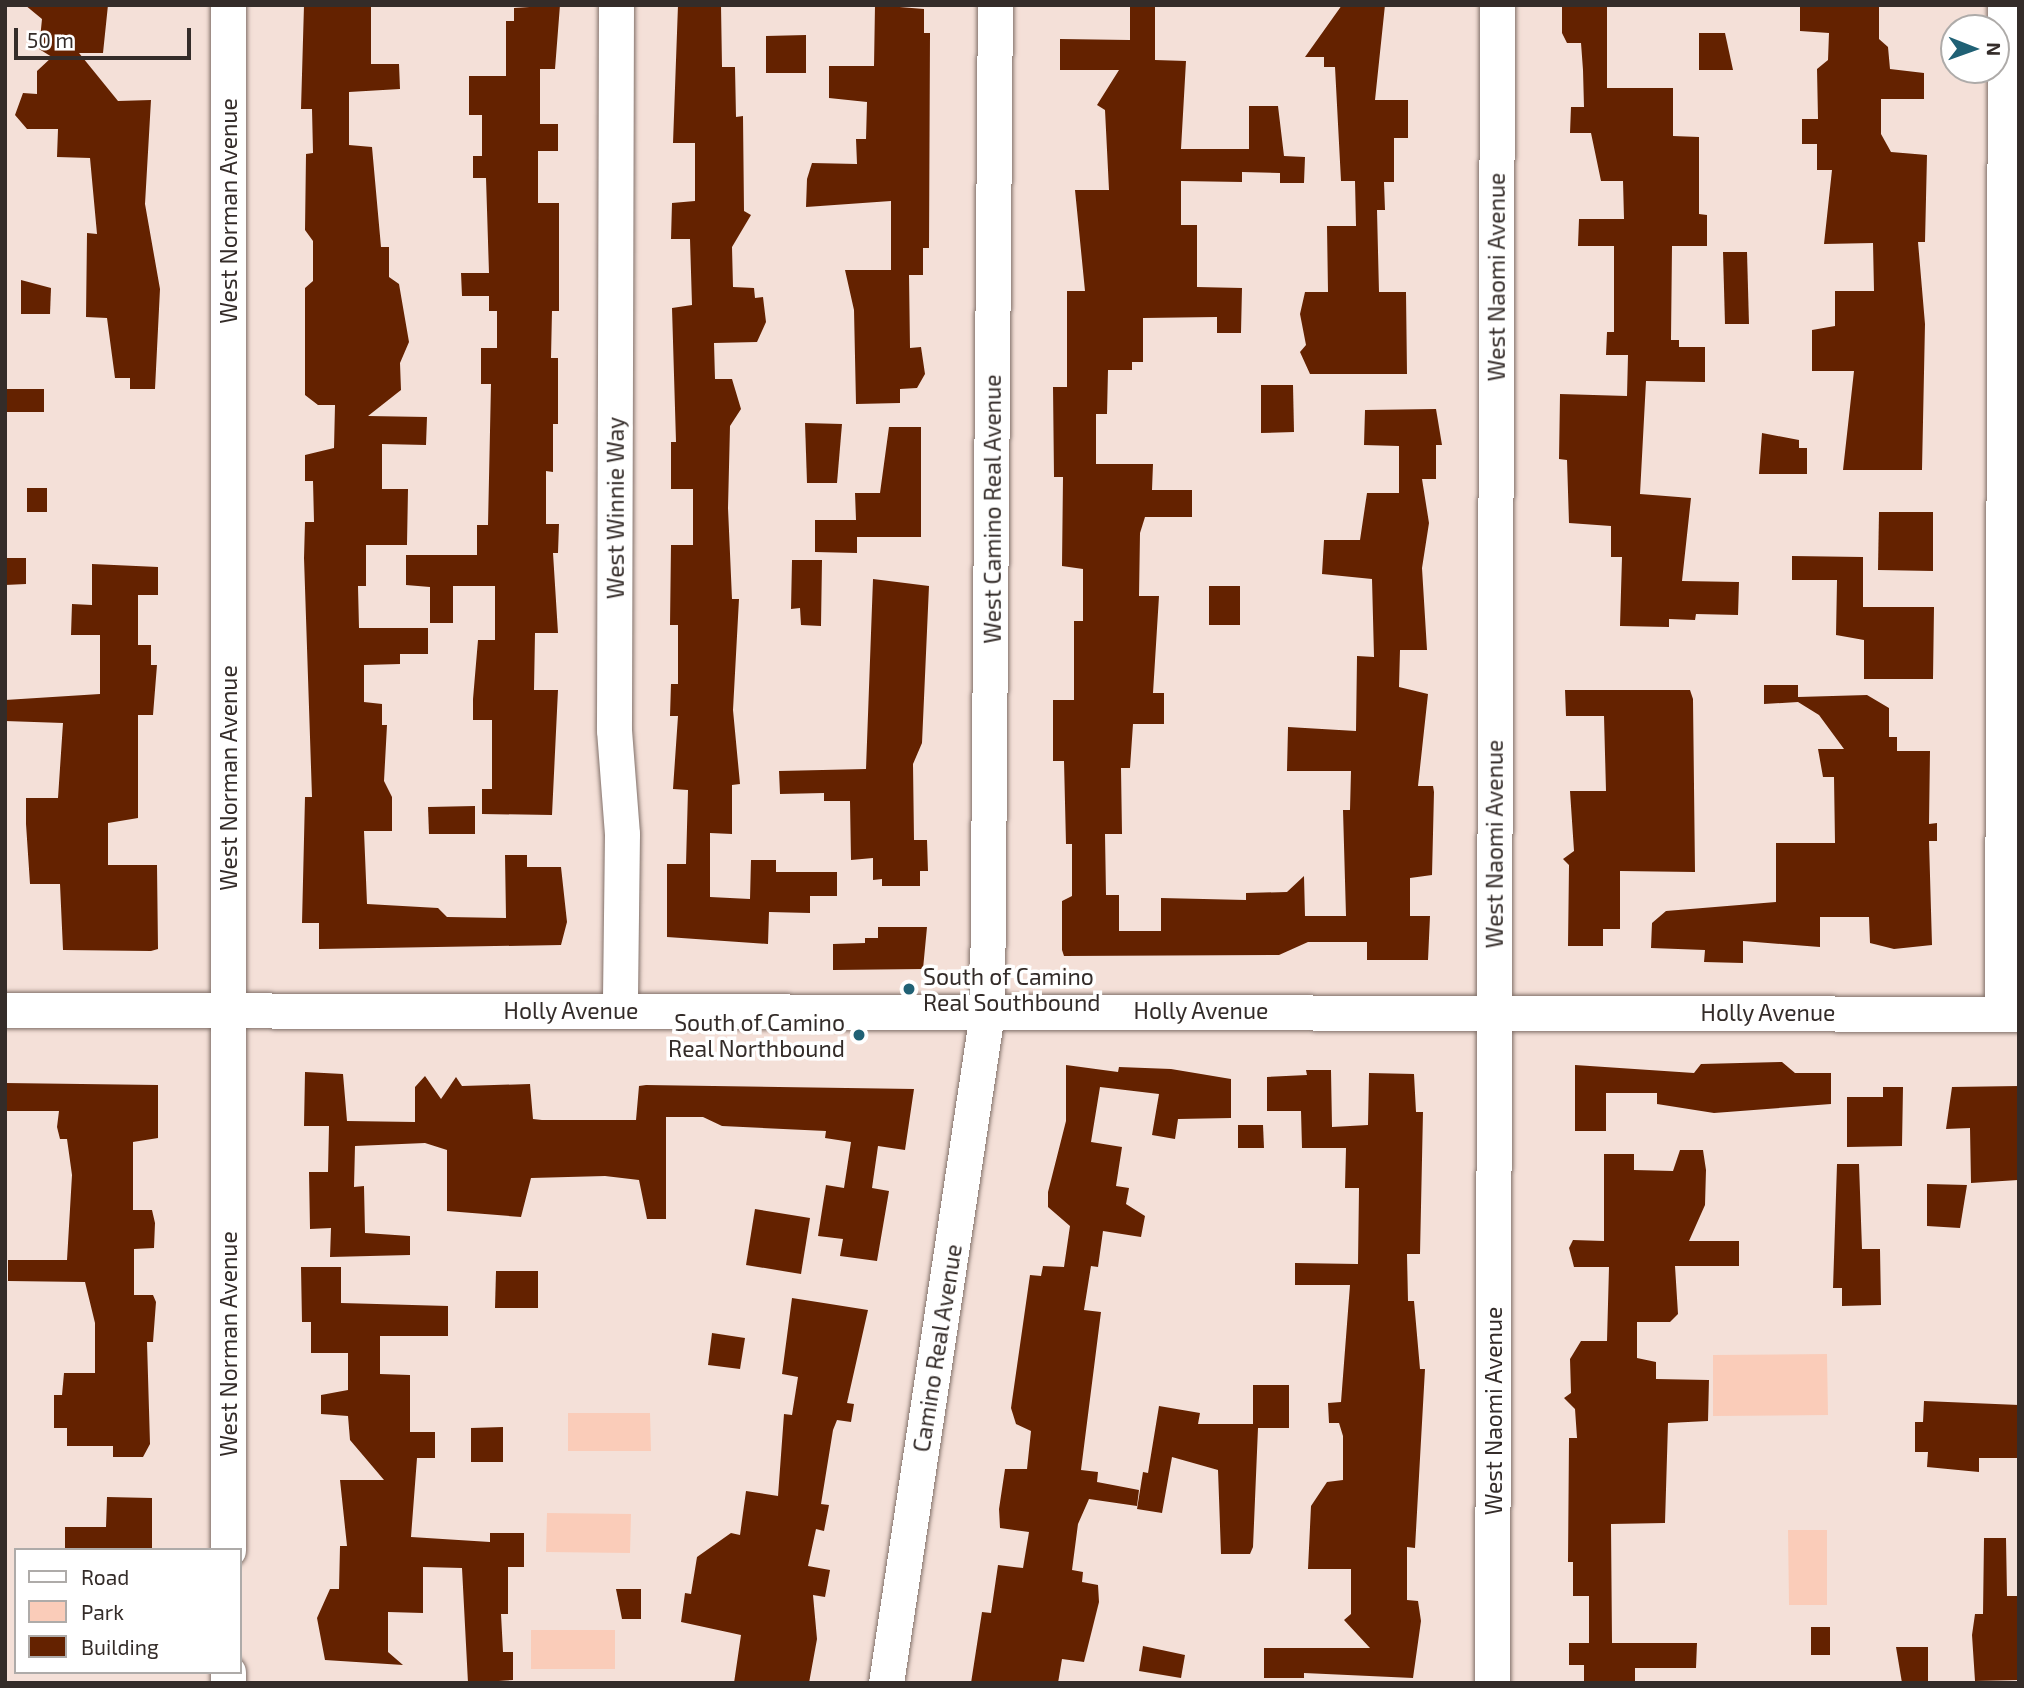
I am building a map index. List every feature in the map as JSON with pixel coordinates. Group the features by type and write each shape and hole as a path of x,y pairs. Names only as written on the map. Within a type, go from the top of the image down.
{"street":[{"name":"West Norman Avenue","path":"228,5 228,1548"},
{"name":"West Winnie Way","path":"616,5 614,730 621,834 620,1010"},
{"name":"West Camino Real Avenue","path":"987,1013 995,5"},
{"name":"West Naomi Avenue","path":"1492,1683 1497,5"},
{"path":"2005,5 2011,1013"},
{"name":"Holly Avenue","path":"5,1010 987,1013 1495,1009 2011,1013"},
{"name":"Camino Real Avenue","path":"886,1683 987,1013"}],"green space":[{"path":"1827,1354 1828,1415 1713,1416 1713,1355"},
{"path":"568,1413 650,1413 651,1451 568,1451"},
{"path":"547,1513 631,1514 630,1553 546,1552"},
{"path":"1788,1530 1827,1530 1827,1605 1789,1605"},
{"path":"531,1630 615,1630 615,1669 531,1669"}],"building":[{"path":"25,5 108,5 103,53 79,53 118,101 151,100 145,204 160,289 155,389 130,389 130,378 115,378 107,318 86,317 87,233 97,234 90,158 57,157 58,129 27,129 15,115 23,93 37,94 37,71 52,57 39,49 42,19"},
{"path":"304,5 371,5 371,64 399,64 400,89 349,92 349,145 372,147 381,247 389,247 389,277 399,284 409,342 400,363 401,390 368,416 427,417 426,445 382,444 382,489 408,489 407,545 366,545 366,586 358,586 359,628 428,628 428,654 400,654 400,664 364,665 364,702 382,704 382,725 387,725 384,781 392,797 392,831 364,831 367,904 438,908 447,917 506,918 505,855 527,855 527,867 561,867 567,922 561,945 319,949 319,923 302,923 305,797 312,797 305,522 314,522 313,481 305,481 305,455 334,448 335,405 318,405 305,395 305,288 313,281 313,241 305,230 306,154 313,153 312,109 301,109"},
{"path":"560,5 555,69 540,69 540,124 558,124 558,151 538,151 538,203 559,203 559,311 552,311 551,358 558,358 558,424 553,424 553,472 546,471 546,524 559,524 558,553 553,553 558,633 535,633 534,690 558,690 552,815 482,814 482,789 492,789 492,720 473,720 473,699 478,640 495,640 495,586 453,586 453,623 430,623 430,587 406,585 406,555 477,555 477,525 488,525 491,384 481,384 481,348 497,348 497,311 489,311 489,296 462,296 461,273 489,273 486,178 473,178 473,156 482,156 482,115 469,115 469,76 506,76 506,21 514,21 514,8"},
{"path":"678,5 721,5 722,67 735,67 736,117 743,116 744,211 751,215 732,247 733,287 754,288 755,298 763,297 766,322 757,342 714,343 715,379 732,379 741,409 730,426 728,508 732,599 739,599 733,710 740,784 732,785 732,834 710,833 710,897 750,899 751,860 776,860 776,872 837,872 837,896 810,896 810,913 769,912 768,944 667,937 667,864 686,864 688,790 673,789 678,716 670,716 671,684 678,684 678,625 670,625 671,545 693,545 693,489 671,489 671,442 676,442 672,308 692,305 690,239 671,239 672,203 695,201 695,143 673,143"},
{"path":"875,5 924,9 924,33 930,33 929,248 923,248 923,275 909,275 910,348 921,347 925,374 917,388 900,389 900,403 856,404 854,310 845,270 891,270 891,201 806,207 807,179 812,163 857,164 856,139 866,139 867,102 829,98 829,66 874,66"},
{"path":"1130,5 1155,5 1155,60 1186,61 1181,149 1249,149 1249,106 1278,106 1284,156 1305,157 1304,183 1280,183 1280,173 1242,172 1242,182 1181,181 1181,225 1197,225 1197,287 1242,288 1241,333 1217,333 1217,317 1143,318 1143,362 1132,362 1132,370 1108,370 1107,414 1096,414 1096,464 1153,464 1152,490 1192,490 1192,517 1145,517 1140,533 1139,596 1159,596 1153,693 1164,693 1164,724 1133,724 1130,768 1121,768 1122,834 1105,834 1106,895 1119,895 1119,931 1161,931 1161,898 1246,900 1246,893 1287,892 1304,876 1305,916 1346,916 1343,810 1350,810 1351,771 1287,771 1288,727 1356,731 1357,656 1374,657 1372,579 1322,574 1324,540 1360,540 1367,493 1399,493 1399,446 1364,445 1365,410 1436,409 1442,445 1436,445 1436,479 1422,479 1429,523 1422,568 1427,650 1400,650 1399,687 1428,694 1418,786 1433,786 1434,792 1432,875 1410,878 1410,916 1430,916 1428,960 1367,960 1367,942 1308,942 1279,955 1064,956 1062,950 1062,901 1072,896 1072,844 1066,844 1064,761 1053,761 1053,700 1074,700 1074,621 1083,621 1083,569 1062,566 1063,477 1054,477 1053,387 1067,387 1067,291 1085,291 1075,190 1109,190 1105,110 1097,105 1119,70 1060,70 1060,39 1130,40"},
{"path":"1342,5 1385,5 1375,100 1408,100 1408,138 1394,138 1394,182 1384,182 1385,210 1377,210 1379,292 1406,292 1407,374 1310,374 1300,352 1306,345 1300,314 1305,292 1328,292 1327,226 1356,226 1355,181 1341,181 1335,67 1324,67 1324,57 1305,57"},
{"path":"1607,5 1607,88 1673,88 1673,136 1699,137 1699,214 1707,215 1707,246 1672,246 1671,340 1679,340 1679,347 1705,347 1705,382 1646,381 1640,494 1691,498 1682,581 1739,582 1738,615 1696,614 1695,620 1669,619 1669,627 1620,626 1622,557 1611,557 1611,526 1569,523 1567,460 1559,459 1560,394 1627,396 1628,355 1606,355 1607,332 1614,332 1614,246 1578,246 1579,219 1624,219 1623,181 1601,181 1591,133 1570,133 1571,107 1584,107 1581,43 1567,43 1562,33 1562,7"},
{"path":"1800,5 1879,5 1879,39 1888,47 1890,69 1924,73 1924,99 1881,99 1881,134 1891,152 1927,155 1925,242 1918,242 1925,324 1922,470 1843,470 1854,371 1812,371 1812,330 1835,326 1835,291 1874,291 1873,243 1824,244 1832,170 1817,170 1817,144 1802,144 1802,119 1818,119 1817,69 1828,60 1829,33 1800,31"},
{"path":"1699,33 1725,33 1733,70 1699,70"},
{"path":"806,35 806,73 766,73 766,36"},
{"path":"1723,252 1747,252 1749,324 1725,324"},
{"path":"21,280 51,288 50,314 21,314"},
{"path":"1261,385 1293,385 1294,432 1261,433"},
{"path":"5,389 44,389 44,412 5,412"},
{"path":"805,423 842,424 837,483 807,483"},
{"path":"889,427 921,427 921,537 857,537 857,553 815,552 815,520 856,520 855,493 880,493"},
{"path":"1762,433 1799,440 1799,448 1807,448 1807,474 1759,474"},
{"path":"27,488 47,488 47,512 27,512"},
{"path":"1879,512 1933,512 1933,571 1878,570"},
{"path":"1792,556 1863,557 1863,607 1934,607 1933,679 1864,679 1864,640 1836,635 1837,580 1792,580"},
{"path":"5,558 26,558 26,584 5,585"},
{"path":"792,560 822,560 821,626 801,625 800,608 791,609"},
{"path":"92,564 158,567 158,595 138,595 138,645 151,645 151,665 157,665 153,715 138,715 138,818 108,823 108,865 157,865 158,949 151,951 63,950 60,884 30,884 26,798 58,798 63,723 5,721 5,700 100,694 100,635 71,635 72,604 92,605"},
{"path":"873,579 929,586 922,743 913,764 914,840 927,840 928,871 920,871 920,886 882,886 882,879 873,880 873,858 851,860 850,801 824,801 824,793 780,794 779,771 866,769"},
{"path":"1209,586 1240,586 1240,625 1209,625"},
{"path":"1764,685 1798,685 1798,697 1867,695 1889,708 1889,737 1897,737 1897,751 1930,751 1929,824 1937,823 1937,841 1929,841 1932,945 1894,949 1870,943 1869,917 1820,917 1820,947 1743,941 1743,963 1704,962 1705,950 1651,948 1652,923 1666,911 1776,902 1776,843 1835,843 1834,777 1823,777 1818,749 1844,749 1819,715 1798,702 1764,704"},
{"path":"1565,690 1690,690 1693,699 1695,872 1620,871 1620,929 1603,929 1603,946 1568,946 1569,865 1563,859 1574,851 1570,791 1606,791 1604,716 1566,716"},
{"path":"475,806 475,834 429,834 428,807"},
{"path":"878,927 927,927 923,969 833,970 833,944 865,943 865,938 878,938"},
{"path":"1782,1062 1795,1073 1831,1073 1831,1104 1714,1113 1657,1104 1657,1093 1606,1093 1606,1131 1575,1131 1575,1065 1694,1073 1701,1064"},
{"path":"1066,1065 1118,1072 1119,1067 1171,1069 1231,1079 1231,1118 1178,1119 1175,1139 1152,1135 1159,1094 1100,1087 1091,1142 1122,1147 1116,1186 1129,1188 1126,1204 1145,1216 1141,1237 1103,1231 1098,1267 1091,1266 1084,1310 1101,1312 1081,1470 1098,1472 1097,1482 1139,1490 1137,1506 1089,1499 1078,1524 1072,1570 1083,1572 1082,1582 1098,1585 1099,1602 1084,1662 1062,1659 1058,1683 971,1683 982,1612 991,1613 998,1565 1023,1568 1029,1532 1000,1528 999,1509 1005,1469 1027,1469 1031,1431 1016,1424 1011,1408 1030,1275 1041,1276 1043,1266 1064,1267 1070,1226 1048,1207 1048,1192 1066,1121"},
{"path":"1306,1070 1331,1070 1332,1127 1368,1125 1369,1073 1414,1074 1416,1112 1423,1112 1420,1254 1407,1254 1408,1301 1414,1301 1420,1369 1425,1369 1415,1548 1407,1547 1407,1600 1418,1601 1421,1621 1413,1678 1304,1673 1304,1678 1264,1678 1264,1648 1370,1648 1344,1620 1351,1614 1351,1569 1308,1569 1311,1506 1327,1482 1343,1480 1343,1436 1339,1423 1329,1423 1328,1403 1341,1402 1350,1285 1295,1285 1295,1263 1358,1264 1359,1188 1345,1188 1346,1148 1302,1148 1301,1111 1267,1111 1267,1077 1307,1075"},
{"path":"305,1072 343,1074 347,1121 415,1122 415,1087 425,1076 441,1099 456,1077 462,1086 530,1084 533,1119 542,1120 636,1120 639,1086 646,1085 914,1089 905,1150 878,1146 872,1188 889,1191 877,1261 840,1256 843,1239 818,1236 826,1185 844,1188 851,1142 825,1138 826,1131 722,1126 703,1117 666,1117 666,1219 647,1219 639,1180 605,1176 531,1178 521,1217 447,1211 447,1150 425,1143 355,1146 354,1187 364,1186 365,1233 410,1236 410,1255 330,1257 331,1228 310,1229 309,1172 328,1172 329,1126 304,1126"},
{"path":"5,1083 158,1085 158,1138 133,1142 133,1210 152,1210 155,1223 154,1248 134,1249 134,1295 153,1295 156,1302 153,1342 147,1342 150,1444 143,1457 113,1457 113,1446 67,1446 67,1428 54,1428 54,1395 62,1395 64,1373 95,1373 95,1323 85,1282 8,1281 8,1260 67,1260 72,1175 67,1139 60,1139 57,1127 59,1111 5,1111"},
{"path":"2019,1086 2018,1180 1971,1183 1970,1128 1946,1129 1952,1087"},
{"path":"1883,1087 1903,1087 1902,1146 1847,1147 1847,1097 1883,1097"},
{"path":"1238,1125 1263,1125 1264,1148 1238,1148"},
{"path":"1680,1150 1703,1150 1706,1170 1705,1205 1689,1241 1739,1241 1739,1266 1675,1266 1678,1314 1670,1322 1637,1322 1637,1358 1656,1362 1656,1379 1709,1380 1708,1421 1668,1423 1665,1523 1611,1524 1612,1643 1697,1643 1696,1668 1635,1668 1635,1683 1584,1683 1584,1665 1569,1665 1569,1643 1589,1643 1589,1596 1573,1596 1573,1562 1568,1562 1569,1438 1577,1438 1575,1409 1564,1398 1571,1393 1570,1359 1581,1341 1607,1341 1609,1267 1574,1267 1569,1248 1573,1240 1604,1241 1604,1154 1634,1154 1634,1170 1673,1171"},
{"path":"1837,1164 1859,1164 1862,1249 1880,1249 1881,1305 1842,1306 1842,1288 1833,1288"},
{"path":"1927,1184 1967,1185 1960,1228 1927,1226"},
{"path":"755,1209 810,1218 801,1274 746,1265"},
{"path":"301,1267 341,1267 341,1303 448,1306 448,1336 380,1336 380,1374 410,1375 410,1432 435,1432 435,1458 417,1458 411,1537 490,1542 490,1533 524,1533 524,1567 508,1567 508,1614 501,1614 503,1652 513,1652 513,1680 468,1683 462,1568 423,1567 423,1613 388,1612 388,1652 403,1665 325,1660 317,1618 330,1589 339,1589 340,1546 347,1546 340,1480 384,1480 350,1440 348,1416 321,1414 321,1395 348,1390 348,1353 311,1353 311,1322 302,1322"},
{"path":"496,1271 538,1271 538,1308 495,1308"},
{"path":"792,1298 868,1310 847,1403 854,1404 851,1422 837,1420 833,1430 821,1504 829,1505 824,1531 816,1529 808,1566 830,1570 825,1597 813,1595 817,1639 809,1683 734,1683 741,1635 681,1622 685,1593 691,1594 697,1557 731,1533 740,1535 746,1491 778,1496 784,1414 792,1415 798,1377 782,1374"},
{"path":"712,1333 745,1338 740,1369 708,1365"},
{"path":"1253,1385 1289,1385 1289,1428 1258,1428 1253,1547 1250,1554 1221,1554 1218,1470 1172,1457 1162,1513 1137,1509 1143,1472 1148,1473 1159,1406 1200,1413 1198,1424 1253,1424"},
{"path":"1924,1401 2019,1405 2019,1458 1979,1458 1979,1472 1927,1467 1928,1452 1915,1452 1915,1422 1923,1422"},
{"path":"503,1427 503,1462 471,1462 471,1428"},
{"path":"107,1497 152,1498 152,1548 65,1548 65,1527 106,1527"},
{"path":"1984,1538 2006,1538 2007,1596 2019,1596 2019,1680 1975,1681 1972,1635 1975,1614 1983,1614"},
{"path":"616,1589 641,1589 641,1619 622,1619"},
{"path":"1811,1627 1830,1627 1830,1655 1811,1655"},
{"path":"1143,1646 1185,1655 1181,1678 1139,1671"},
{"path":"1896,1647 1928,1647 1928,1683 1902,1683"}],"place":[{"name":"South of Camino Real Southbound","path":"909,989"},
{"name":"South of Camino Real Northbound","path":"859,1035"}]}
